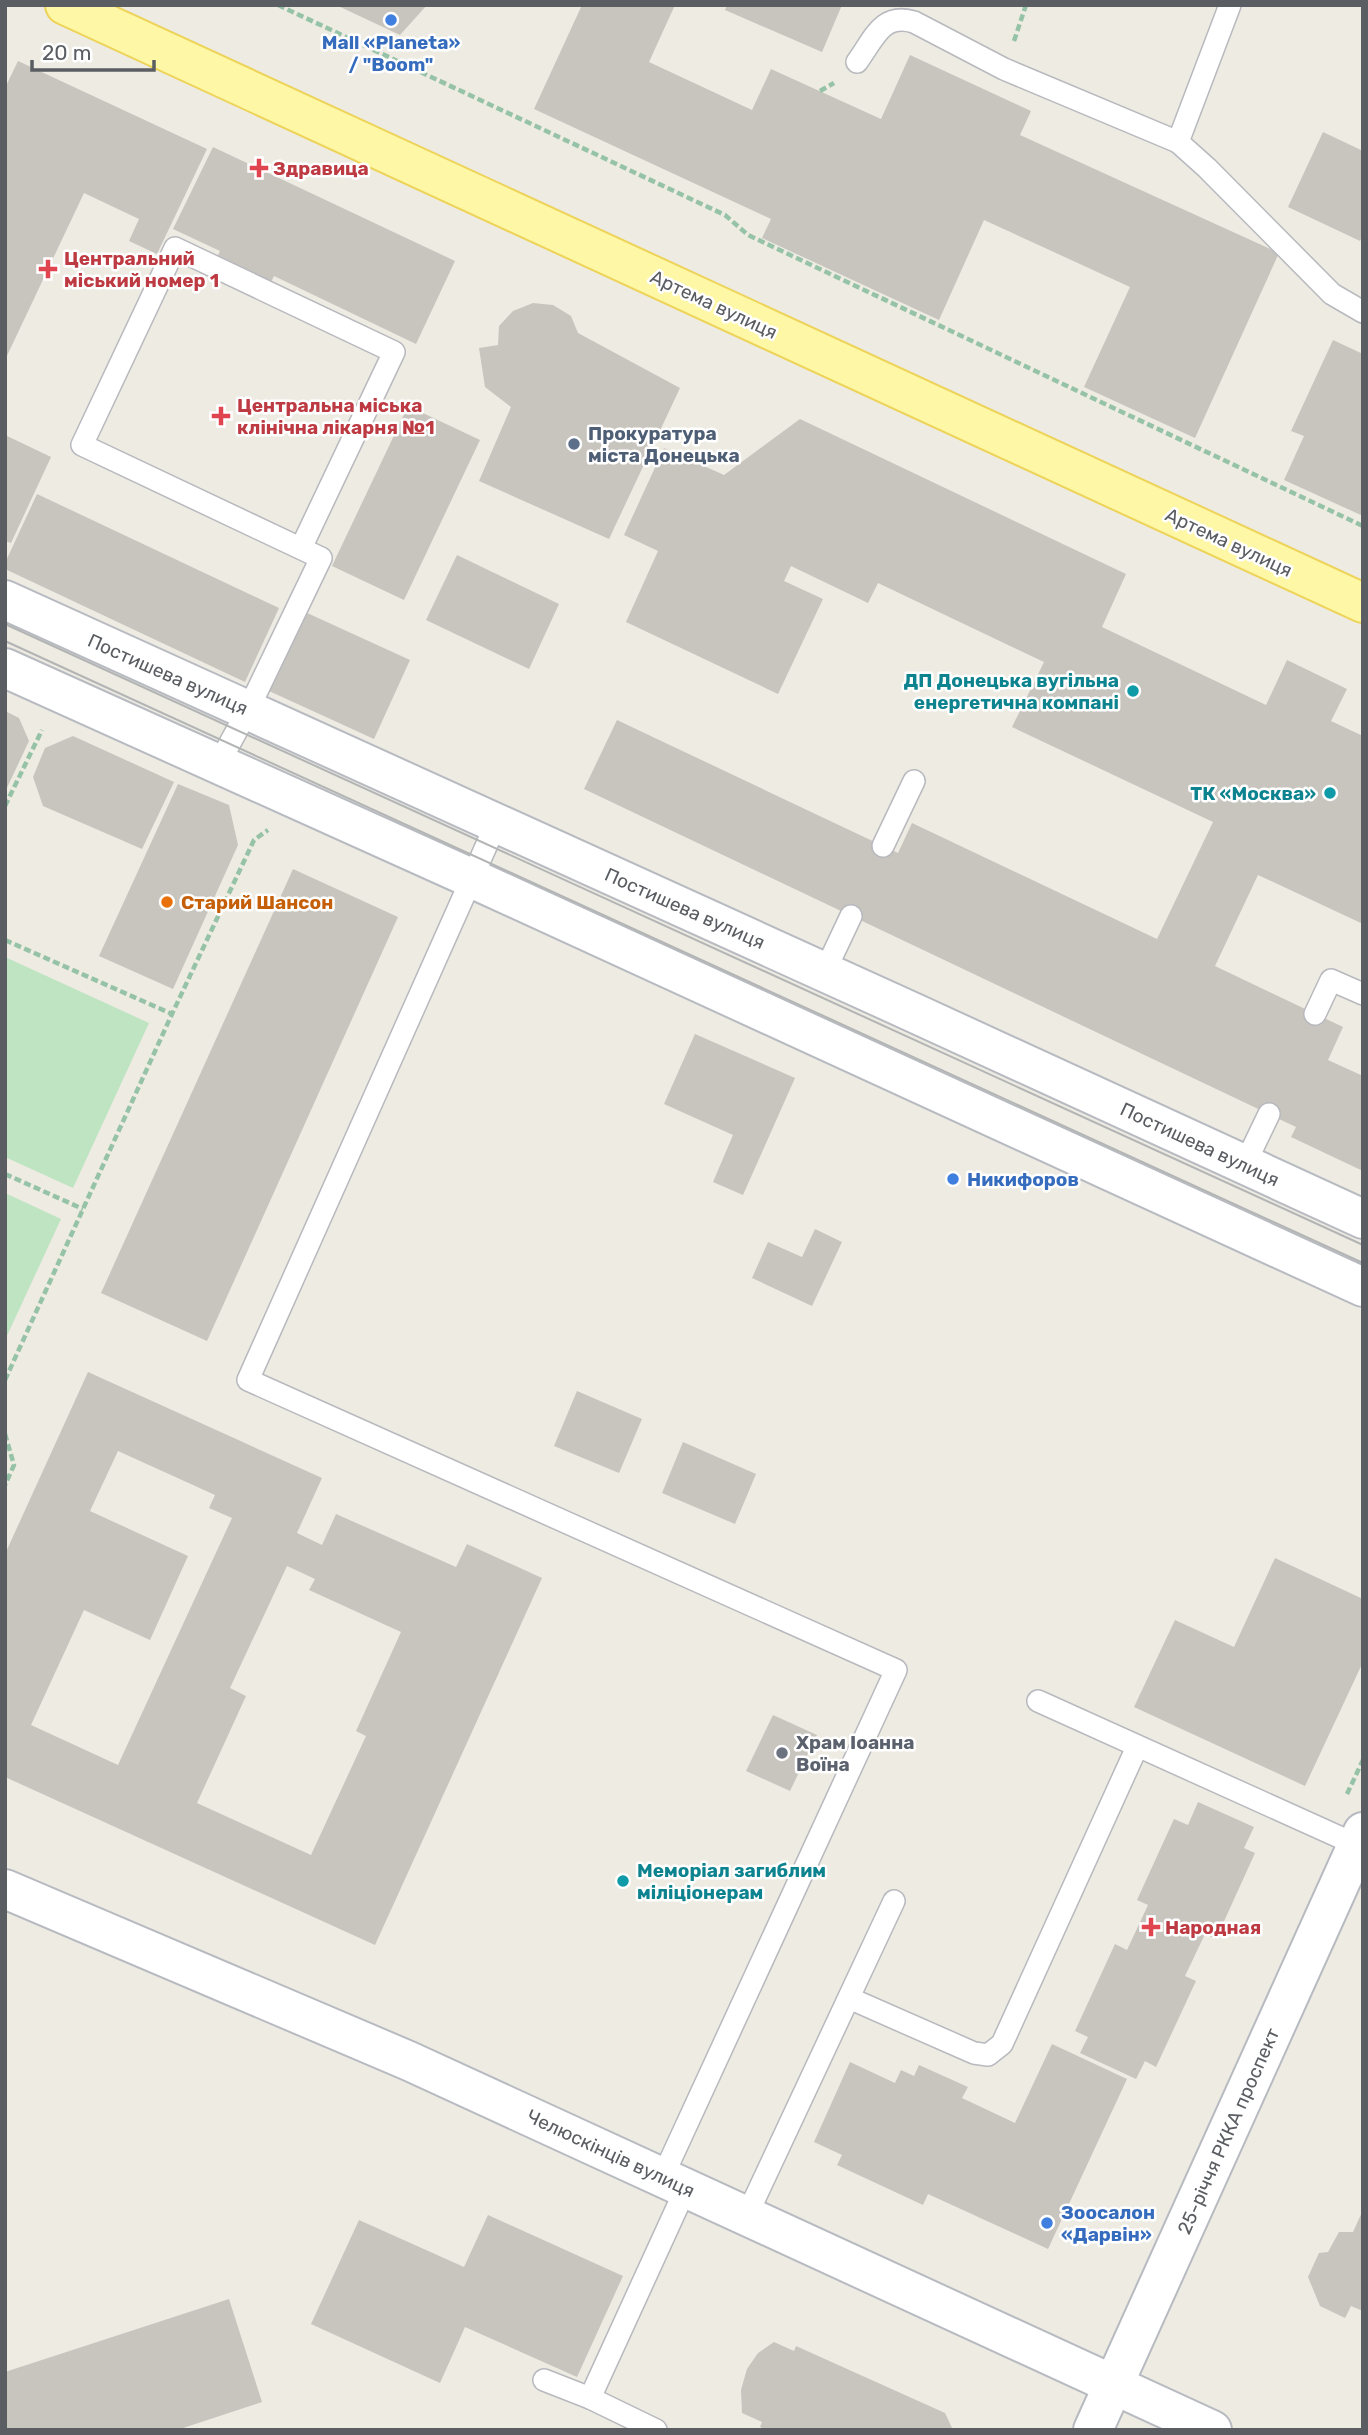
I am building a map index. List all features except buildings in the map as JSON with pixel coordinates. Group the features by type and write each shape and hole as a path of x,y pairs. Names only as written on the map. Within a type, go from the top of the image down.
{"main road":[{"name":"Артема вулиця","path":"65,5 1363,603"}],"street":[{"name":"Постишева вулиця","path":"5,600 825,971 1363,1219"},
{"path":"5,668 471,877 1363,1287"},
{"name":"25-річчя РККА проспект","path":"1093,2430 1360,1839"},
{"name":"Челюскінців вулиця","path":"5,1889 409,2061 1212,2430"}],"lane":[{"path":"1178,142 1230,5"},
{"path":"857,62 884,25 893,19 902,18 1004,69 1178,142 1332,294 1363,312"},
{"path":"219,763 248,710 321,558 82,445 175,248 394,352 301,548"},
{"path":"883,846 914,781"},
{"path":"496,824 248,1380 896,1670 675,2182 590,2398"},
{"path":"825,971 851,916"},
{"path":"1315,1014 1331,980 1363,994"},
{"path":"1245,1164 1269,1114"},
{"path":"1038,1701 1137,1747 1360,1839"},
{"path":"849,1998 974,2053 988,2054 1002,2043 1137,1747"},
{"path":"747,2215 894,1900"},
{"path":"544,2380 590,2398 656,2430"}],"path":[{"path":"278,5 725,215 748,234 1363,526"},
{"path":"5,806 59,694"},
{"path":"5,1380 254,840 305,802"},
{"path":"5,940 172,1013"},
{"path":"5,1174 83,1209"},
{"path":"5,1434 14,1465 5,1485"}],"green space":[{"path":"5,957 149,1023 73,1188 5,1157"},
{"path":"5,1193 61,1219 5,1340"}],"tram line":[{"path":"5,624 1363,1245"},
{"path":"5,641 1363,1263"}],"place":[{"name":"Mall «Planeta» / \"Boom\"","path":"391,20"},
{"name":"Здравица","path":"259,168"},
{"name":"Центральний міський номер 1","path":"48,269"},
{"name":"Центральна міська клінічна лікарня №1","path":"221,416"},
{"name":"Прокуратура міста Донецька","path":"574,444"},
{"name":"ДП Донецька вугільна енергетична компані","path":"1133,691"},
{"name":"ТК «Москва»","path":"1330,793"},
{"name":"Старий Шансон","path":"167,902"},
{"name":"Никифоров","path":"953,1179"},
{"name":"Храм Іоанна Воїна","path":"782,1753"},
{"name":"Меморіал загиблим міліціонерам","path":"623,1881"},
{"name":"Народная","path":"1151,1927"},
{"name":"Зоосалон «Дарвін»","path":"1047,2223"}]}
